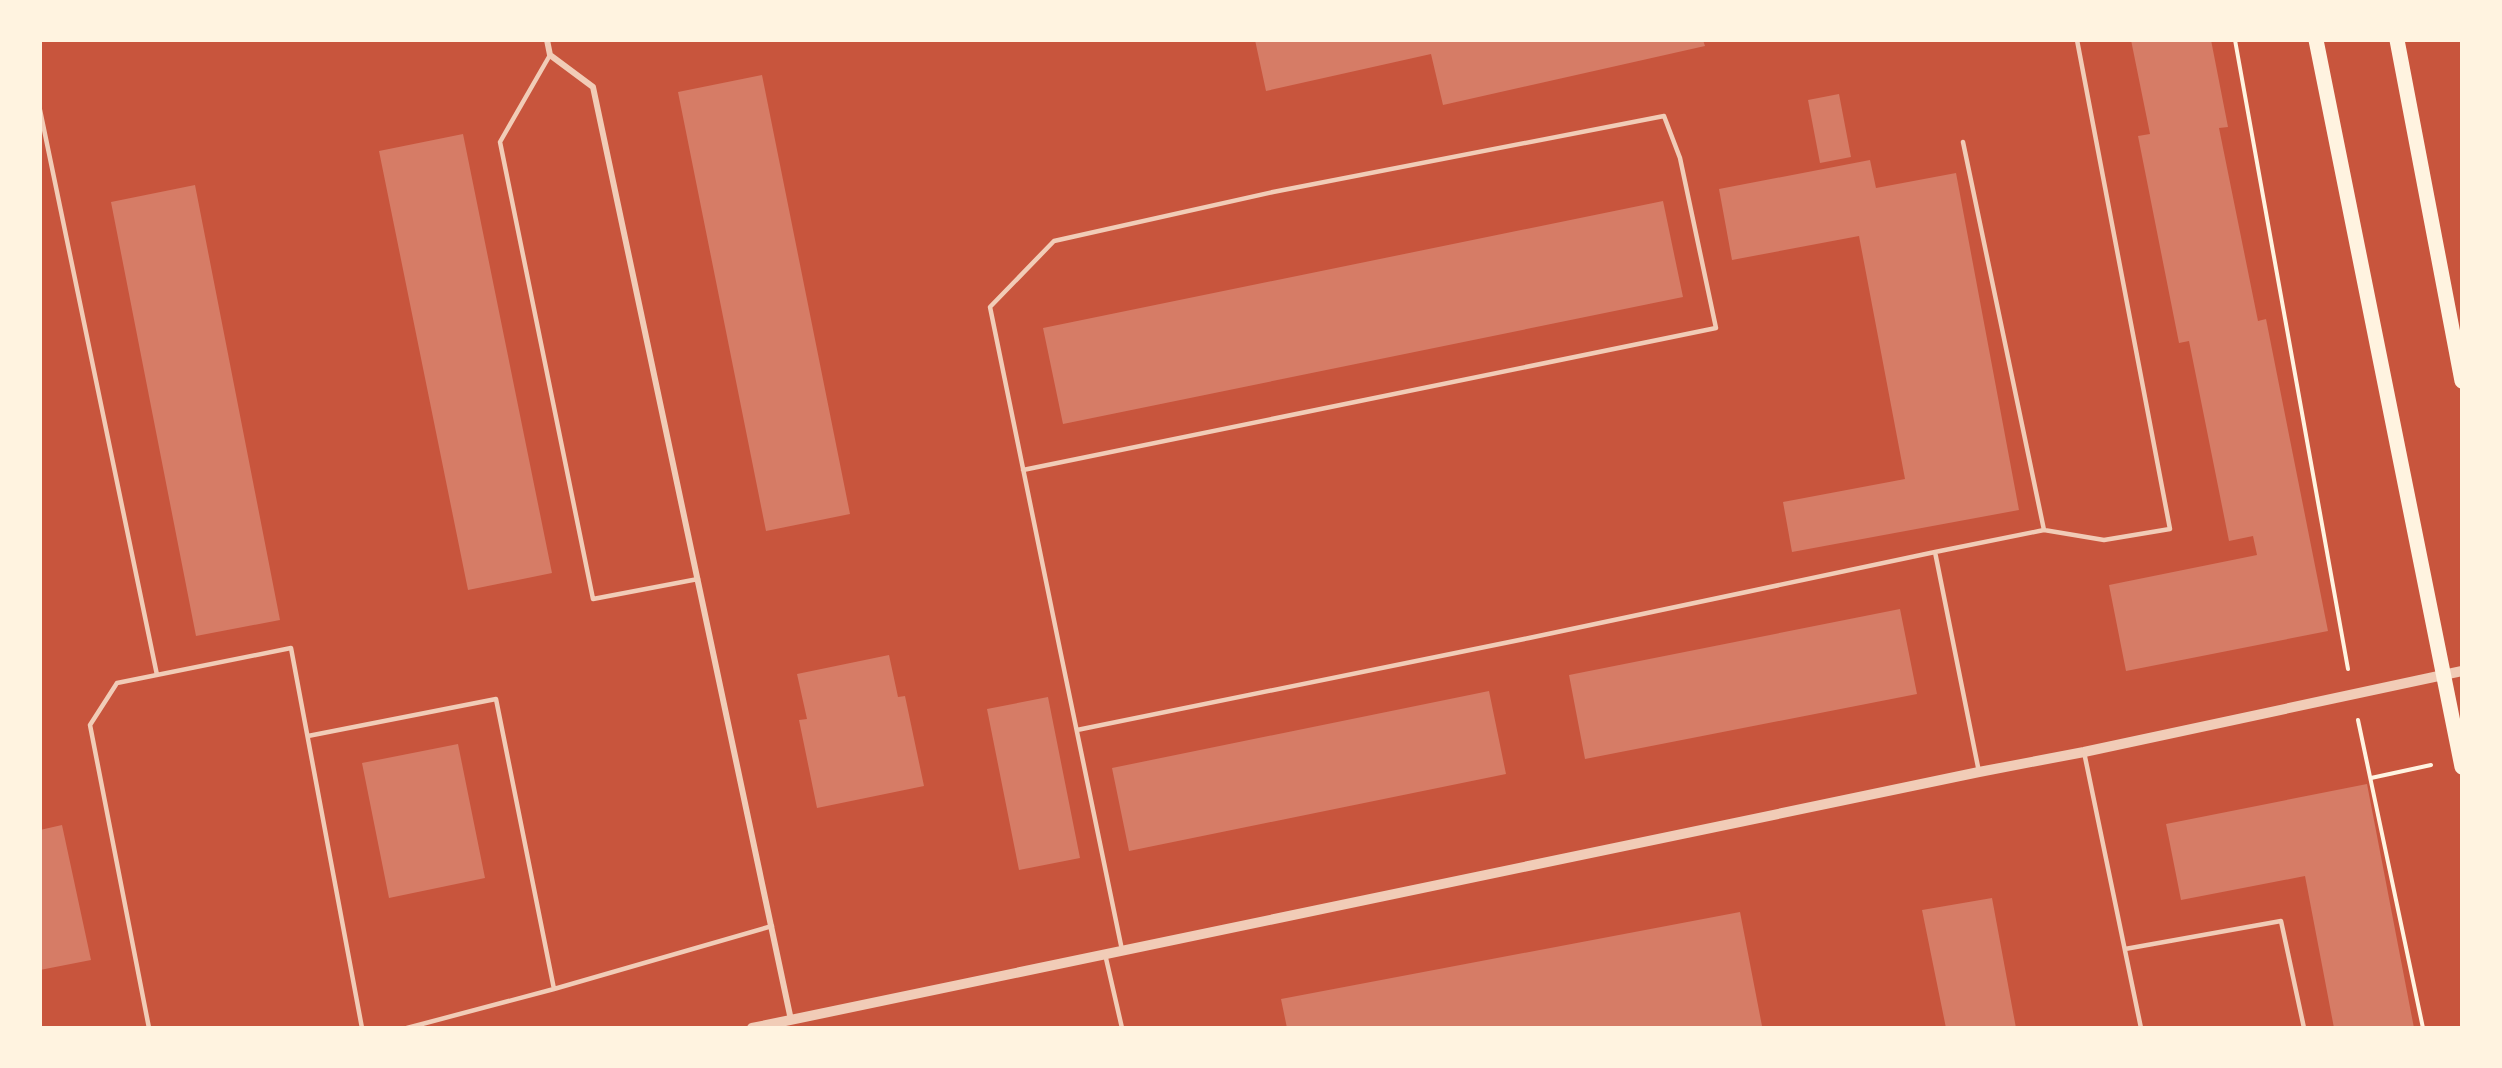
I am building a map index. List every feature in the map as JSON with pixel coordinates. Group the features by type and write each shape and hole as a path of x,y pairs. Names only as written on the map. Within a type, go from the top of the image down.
{"main road":[{"path":"2316,40 2461,763"},
{"path":"2397,40 2462,381"}],"street":[{"path":"547,40 550,55 593,87 791,1020"},
{"path":"752,1028 2084,752 2462,671"}],"lane":[{"path":"1077,730 2044,530 2104,540 2170,529 2077,40"},
{"path":"550,55 500,142 593,599 698,579"},
{"path":"40,110 157,675"},
{"path":"1023,470 1716,328 1680,158 1664,117 1273,192 1054,242 990,307 1023,470 1122,950"},
{"path":"1964,142 2044,530"},
{"path":"1935,552 1979,772"},
{"path":"149,1028 90,725 117,683 291,648 362,1028"},
{"path":"308,736 496,699 554,989"},
{"path":"2084,752 2141,1028"},
{"path":"2125,949 2281,921 2304,1028"},
{"path":"407,1028 554,989 772,926"},
{"path":"1105,954 1122,1028"}],"path":[{"path":"2235,40 2353,694 2423,1028"},
{"path":"2371,778 2461,763"}],"building":[{"path":"1255,40 1703,40 1705,46 1443,105 1431,54 1266,91"},
{"path":"2131,40 2211,40 2228,127 2219,128 2258,321 2266,319 2328,631 2126,671 2109,585 2257,555 2253,536 2229,541 2189,341 2179,343 2138,136 2150,134"},
{"path":"762,75 850,514 766,531 678,92"},
{"path":"1839,94 1851,157 1820,163 1808,100"},
{"path":"463,134 552,573 468,590 379,151"},
{"path":"1870,160 1876,188 1956,173 2019,510 1792,552 1783,502 1905,479 1859,236 1732,260 1719,189"},
{"path":"195,185 280,620 196,636 111,202"},
{"path":"1663,201 1683,297 1063,424 1043,328"},
{"path":"1900,609 1917,694 1585,759 1569,675"},
{"path":"889,655 898,697 905,696 924,786 817,808 799,720 807,719 797,674"},
{"path":"1489,691 1506,774 1129,851 1112,768"},
{"path":"1048,697 1080,858 1019,870 987,709"},
{"path":"458,744 485,878 389,898 362,763"},
{"path":"2367,784 2414,1028 2334,1028 2305,876 2181,900 2166,824"},
{"path":"62,825 91,960 40,970 40,830"},
{"path":"1992,898 2016,1028 1946,1028 1922,910"},
{"path":"1740,912 1762,1026 1287,1028 1281,999"}]}
